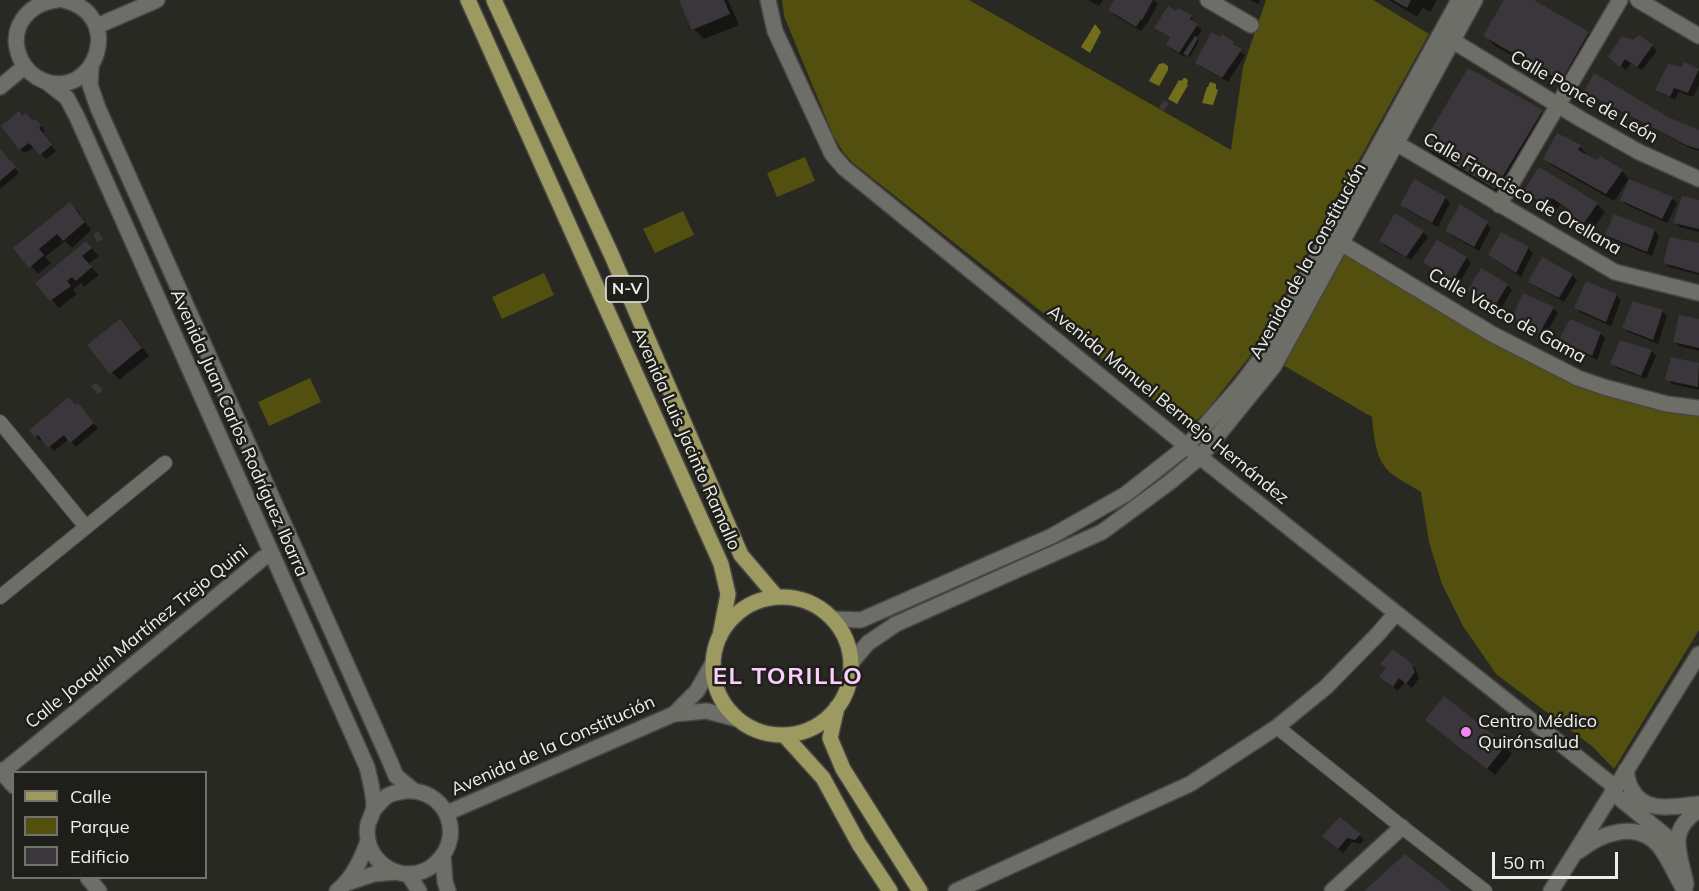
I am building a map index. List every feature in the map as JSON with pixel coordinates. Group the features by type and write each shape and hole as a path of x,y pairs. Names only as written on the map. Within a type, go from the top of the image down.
{"main road":[{"name":"Avenida Luis Jacinto Ramallo","path":"468,0 721,564 728,594 720,636"},
{"name":"Avenida Luis Jacinto Ramallo","path":"494,0 612,256 741,555 776,596"},
{"path":"837,707 817,726 785,736 760,732 737,719 724,705 715,684 713,663 720,636 734,616 753,603 776,596 797,598 817,605 834,619 843,632 849,647 851,663 848,686 837,707 830,738 843,769 920,891"},
{"path":"785,736 823,778 859,844 890,891"}],"street":[{"path":"22,0 22,20"},
{"path":"0,87 24,67 17,51 16,34 22,20 33,8 45,2 57,0"},
{"path":"48,82 63,83 75,80 91,67 99,52 100,37 91,16 82,7 63,0"},
{"path":"97,27 157,0"},
{"name":"Avenida Manuel Bermejo Hernández","path":"768,0 775,31 832,154 844,168 1613,789 1678,846"},
{"path":"1208,0 1251,25"},
{"name":"Avenida de la Constitución","path":"834,619 861,620 1052,536 1126,494 1187,446 1240,386 1264,354 1459,0"},
{"name":"Avenida de la Constitución","path":"851,663 868,643 896,624 1102,532 1200,457 1274,366 1475,0"},
{"path":"1499,205 1620,0"},
{"path":"1638,0 1699,36"},
{"name":"Calle Ponce de León","path":"1453,41 1558,106 1639,152 1699,179"},
{"name":"Avenida Juan Carlos Rodríguez Ibarra","path":"24,67 37,78 48,82 67,98 77,117 367,767 373,789 374,809"},
{"name":"Avenida Juan Carlos Rodríguez Ibarra","path":"91,67 90,85 98,108 387,757 396,776 413,790"},
{"name":"Calle Francisco de Orellana","path":"1396,144 1615,272 1699,293"},
{"name":"Calle Vasco de Gama","path":"1341,243 1492,334 1578,378 1667,404 1699,408"},
{"path":"0,422 86,527"},
{"path":"0,597 165,463"},
{"name":"Calle Joaquín Martínez Trejo Quini","path":"1,772 263,558 272,554"},
{"path":"956,891 1190,784 1277,727 1326,687 1396,613"},
{"path":"1551,891 1699,654"},
{"name":"Avenida de la Constitución","path":"674,714 697,691 713,663"},
{"name":"Avenida de la Constitución","path":"447,813 674,714 706,711 737,719"},
{"path":"1277,727 1485,891"},
{"path":"1626,770 1630,787 1638,799 1648,806 1699,804"},
{"path":"1,772 12,784"},
{"path":"342,887 360,862 368,841 368,825 374,809 387,796 413,790 438,801 447,813 451,826 450,840 444,856 445,882 448,891"},
{"path":"1686,891 1677,834 1690,815 1699,810"},
{"path":"1332,891 1402,826"},
{"path":"1572,856 1600,836 1624,830 1642,833 1659,845 1686,891"},
{"path":"368,841 374,855 383,866 402,873 419,891"},
{"path":"342,887 374,874 419,873 432,867 444,856"},
{"path":"89,879 99,891"}],"green space":[{"path":"782,0 969,0 1231,150 1243,67 1266,0 1373,0 1429,34 1250,356 1204,414 1196,420 1187,422 1180,421 852,162 833,135 784,16"},
{"path":"805,157 815,181 777,197 767,173"},
{"path":"683,211 694,235 655,253 643,229"},
{"path":"1346,253 1486,339 1589,391 1668,412 1699,415 1699,630 1614,769 1593,747 1496,674 1463,626 1442,584 1429,542 1421,492 1386,469 1376,448 1372,417 1283,365"},
{"path":"544,273 554,295 502,319 492,297"},
{"path":"310,378 321,402 269,426 258,402"}],"shaded area":[{"path":"1095,24 1101,32 1090,53 1081,47"},
{"path":"1164,63 1168,66 1168,70 1159,86 1149,81 1159,64"},
{"path":"1184,78 1188,81 1188,85 1177,104 1168,99 1179,80"},
{"path":"1210,82 1216,84 1218,90 1213,105 1202,103"}],"building":[{"path":"679,0 724,0 730,14 692,30"},
{"path":"1114,0 1153,0 1136,27 1108,10"},
{"path":"1393,0 1411,0 1407,8"},
{"path":"1504,0 1534,0 1589,32 1561,81 1483,36"},
{"path":"1168,6 1176,11 1178,8 1192,15 1190,19 1198,24 1179,53 1166,45 1170,37 1154,28"},
{"path":"1211,32 1220,37 1222,34 1242,49 1222,78 1195,63"},
{"path":"1639,35 1653,45 1637,67 1625,59 1620,67 1608,57 1622,36 1633,40"},
{"path":"1195,36 1198,38 1188,56 1183,54"},
{"path":"1684,62 1699,69 1688,93 1674,88 1670,97 1655,90 1668,64 1682,67"},
{"path":"1468,68 1543,110 1495,189 1422,145"},
{"path":"1594,73 1668,117 1699,130 1699,149 1686,145 1584,92"},
{"path":"1164,100 1169,103 1164,111 1159,108"},
{"path":"19,111 22,116 26,113 32,120 36,119 41,126 39,128 52,145 40,155 29,143 19,150 1,126"},
{"path":"1557,133 1581,145 1578,150 1597,160 1600,156 1623,170 1606,194 1543,159"},
{"path":"0,149 16,167 0,181"},
{"path":"1539,167 1598,203 1582,226 1565,213 1568,209 1552,198 1546,206 1523,192"},
{"path":"1414,179 1446,197 1432,223 1400,205"},
{"path":"1629,179 1673,197 1662,219 1620,200"},
{"path":"1682,196 1699,200 1699,229 1673,223"},
{"path":"70,202 85,222 63,241 57,234 39,249 44,255 29,268 13,248"},
{"path":"1460,204 1488,222 1474,247 1445,231"},
{"path":"1395,213 1424,231 1406,257 1379,241"},
{"path":"1614,214 1655,230 1647,252 1605,235"},
{"path":"98,231 103,239 98,242 93,235"},
{"path":"1501,232 1529,247 1516,273 1488,255"},
{"path":"1670,237 1699,243 1699,273 1663,263"},
{"path":"1437,240 1467,257 1452,282 1423,262"},
{"path":"86,241 92,248 82,256 92,267 76,281 72,277 67,281 71,286 50,301 35,283"},
{"path":"1542,257 1573,274 1559,298 1528,282"},
{"path":"1481,268 1508,284 1495,306 1468,290"},
{"path":"1586,281 1617,294 1606,322 1574,308"},
{"path":"1523,293 1554,307 1539,334 1512,318"},
{"path":"1633,301 1663,310 1653,340 1622,328"},
{"path":"1679,315 1699,319 1699,348 1673,342"},
{"path":"120,319 142,348 110,374 87,345"},
{"path":"1570,319 1601,332 1592,356 1559,340"},
{"path":"1620,340 1652,350 1641,376 1610,364"},
{"path":"1671,357 1699,363 1698,387 1665,380"},
{"path":"96,383 103,390 98,394 91,386"},
{"path":"69,397 75,405 78,403 94,423 70,443 64,435 48,448 38,435 35,437 29,430"},
{"path":"1393,649 1411,663 1415,672 1406,684 1399,678 1393,687 1379,677 1386,668 1380,664"},
{"name":"Centro Médico Quirónsalud","path":"1444,696 1506,745 1487,769 1425,720"},
{"path":"1340,817 1361,834 1355,840 1347,838 1338,849 1322,836"},
{"path":"1405,854 1452,891 1364,891"}],"place":[{"name":"Centro Médico Quirónsalud","path":"1466,732"}],"district":[{"name":"EL TORILLO","path":"788,677"}]}
